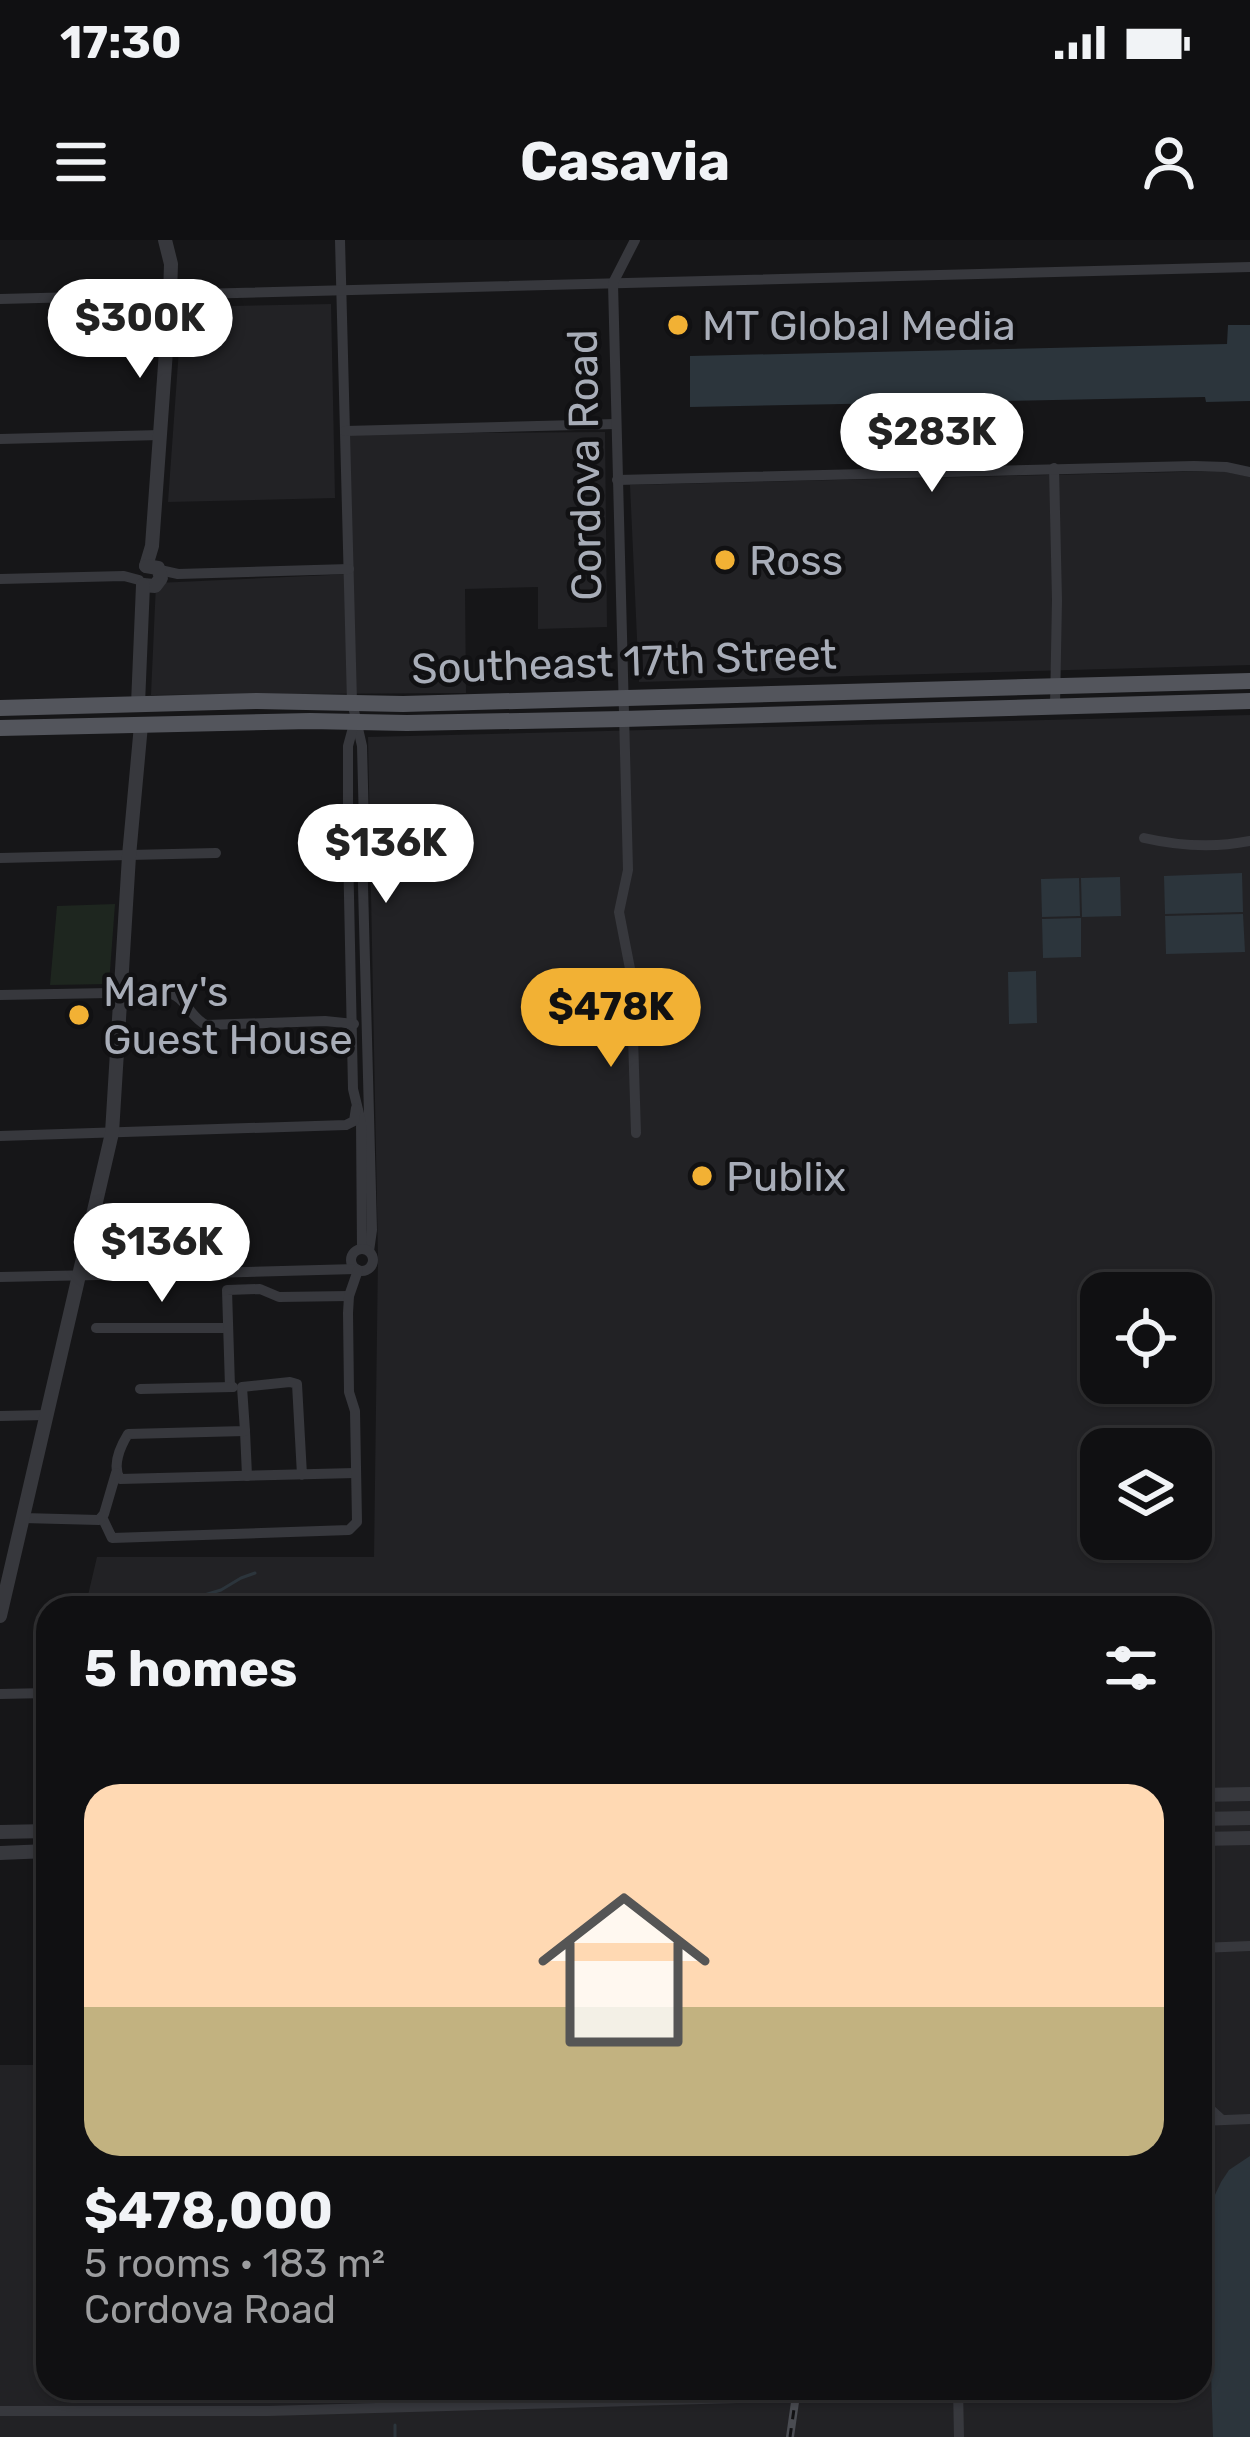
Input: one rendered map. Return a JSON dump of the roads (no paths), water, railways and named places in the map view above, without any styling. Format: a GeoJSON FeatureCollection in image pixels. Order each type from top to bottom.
{"type":"FeatureCollection","features":[{"type":"Feature","properties":{"kind":"main road","name":"Southeast 17th Street"},"geometry":{"type":"LineString","coordinates":[[0,728],[141,724],[404,704],[1250,681]]}},
{"type":"Feature","properties":{"kind":"main road"},"geometry":{"type":"LineString","coordinates":[[776,715],[808,692]]}},
{"type":"Feature","properties":{"kind":"main road"},"geometry":{"type":"LineString","coordinates":[[803,714],[811,701],[838,692]]}},
{"type":"Feature","properties":{"kind":"main road","name":"Southeast 17th Street"},"geometry":{"type":"LineString","coordinates":[[0,708],[172,704],[354,711],[407,723],[1250,701]]}},
{"type":"Feature","properties":{"kind":"main road"},"geometry":{"type":"LineString","coordinates":[[141,724],[172,704]]}},
{"type":"Feature","properties":{"kind":"street"},"geometry":{"type":"LineString","coordinates":[[143,704],[152,610],[147,575],[170,295],[171,264],[165,240]]}},
{"type":"Feature","properties":{"kind":"street"},"geometry":{"type":"LineString","coordinates":[[340,240],[354,711],[362,746],[357,958],[372,1230],[365,1250]]}},
{"type":"Feature","properties":{"kind":"street","name":"Cordova Road"},"geometry":{"type":"LineString","coordinates":[[632,979],[619,911],[628,870],[613,284],[635,240]]}},
{"type":"Feature","properties":{"kind":"street"},"geometry":{"type":"LineString","coordinates":[[0,299],[1250,267]]}},
{"type":"Feature","properties":{"kind":"street"},"geometry":{"type":"LineString","coordinates":[[345,430],[616,424]]}},
{"type":"Feature","properties":{"kind":"street"},"geometry":{"type":"LineString","coordinates":[[0,439],[161,435]]}},
{"type":"Feature","properties":{"kind":"street"},"geometry":{"type":"LineString","coordinates":[[617,480],[1054,468],[1226,467],[1250,472]]}},
{"type":"Feature","properties":{"kind":"street"},"geometry":{"type":"LineString","coordinates":[[1054,468],[1054,706]]}},
{"type":"Feature","properties":{"kind":"street"},"geometry":{"type":"LineString","coordinates":[[0,579],[349,569]]}},
{"type":"Feature","properties":{"kind":"street"},"geometry":{"type":"LineString","coordinates":[[0,1616],[7,1555],[23,1518],[112,1133],[141,724]]}},
{"type":"Feature","properties":{"kind":"street"},"geometry":{"type":"LineString","coordinates":[[1144,838],[1212,846],[1250,841]]}},
{"type":"Feature","properties":{"kind":"street"},"geometry":{"type":"LineString","coordinates":[[0,858],[216,853]]}},
{"type":"Feature","properties":{"kind":"street"},"geometry":{"type":"LineString","coordinates":[[632,979],[641,983],[644,992],[641,1001],[632,1005],[622,1001],[618,992],[622,982],[632,979]]}},
{"type":"Feature","properties":{"kind":"street"},"geometry":{"type":"LineString","coordinates":[[0,995],[176,994],[196,1020],[206,1025],[359,1025]]}},
{"type":"Feature","properties":{"kind":"street"},"geometry":{"type":"LineString","coordinates":[[632,1005],[637,1132]]}},
{"type":"Feature","properties":{"kind":"street"},"geometry":{"type":"LineString","coordinates":[[0,1277],[148,1274],[157,1267],[168,1274],[368,1270],[373,1257],[365,1250],[361,1122],[353,1089],[359,1025]]}},
{"type":"Feature","properties":{"kind":"street"},"geometry":{"type":"LineString","coordinates":[[0,1136],[346,1125],[355,1118],[357,1100]]}},
{"type":"Feature","properties":{"kind":"street"},"geometry":{"type":"LineString","coordinates":[[102,1517],[112,1538],[349,1530],[357,1522],[349,1296],[357,1270]]}},
{"type":"Feature","properties":{"kind":"street"},"geometry":{"type":"LineString","coordinates":[[247,1476],[226,1290],[260,1289],[279,1297],[349,1296]]}},
{"type":"Feature","properties":{"kind":"street"},"geometry":{"type":"LineString","coordinates":[[95,1328],[228,1328]]}},
{"type":"Feature","properties":{"kind":"street"},"geometry":{"type":"LineString","coordinates":[[140,1389],[297,1384],[302,1474]]}},
{"type":"Feature","properties":{"kind":"street"},"geometry":{"type":"LineString","coordinates":[[0,1416],[46,1415]]}},
{"type":"Feature","properties":{"kind":"street"},"geometry":{"type":"LineString","coordinates":[[23,1518],[99,1520],[128,1434],[245,1431]]}},
{"type":"Feature","properties":{"kind":"street"},"geometry":{"type":"LineString","coordinates":[[116,1472],[120,1479],[356,1473]]}},
{"type":"Feature","properties":{"kind":"street"},"geometry":{"type":"LineString","coordinates":[[0,1694],[36,1694]]}},
{"type":"Feature","properties":{"kind":"street"},"geometry":{"type":"LineString","coordinates":[[1212,1795],[1250,1794]]}},
{"type":"Feature","properties":{"kind":"street"},"geometry":{"type":"LineString","coordinates":[[1212,1818],[1250,1818]]}},
{"type":"Feature","properties":{"kind":"street"},"geometry":{"type":"LineString","coordinates":[[1223,1818],[1224,1838]]}},
{"type":"Feature","properties":{"kind":"street"},"geometry":{"type":"LineString","coordinates":[[0,1835],[36,1832]]}},
{"type":"Feature","properties":{"kind":"street"},"geometry":{"type":"LineString","coordinates":[[1212,1838],[1250,1838]]}},
{"type":"Feature","properties":{"kind":"street"},"geometry":{"type":"LineString","coordinates":[[0,1853],[36,1852]]}},
{"type":"Feature","properties":{"kind":"street"},"geometry":{"type":"LineString","coordinates":[[1212,1948],[1250,1946]]}},
{"type":"Feature","properties":{"kind":"street"},"geometry":{"type":"LineString","coordinates":[[1212,2111],[1222,2120]]}},
{"type":"Feature","properties":{"kind":"street"},"geometry":{"type":"LineString","coordinates":[[1212,2120],[1250,2119]]}},
{"type":"Feature","properties":{"kind":"street"},"geometry":{"type":"LineString","coordinates":[[0,2411],[268,2411],[629,2400]]}},
{"type":"Feature","properties":{"kind":"street"},"geometry":{"type":"LineString","coordinates":[[958,2400],[959,2437]]}},
{"type":"Feature","properties":{"kind":"waterway"},"geometry":{"type":"LineString","coordinates":[[201,1596],[255,1573]]}},
{"type":"Feature","properties":{"kind":"waterway"},"geometry":{"type":"LineString","coordinates":[[395,2425],[395,2437]]}},
{"type":"Feature","properties":{"kind":"railway"},"geometry":{"type":"LineString","coordinates":[[790,2437],[795,2400]]}},
{"type":"Feature","properties":{"kind":"place","name":"MT Global Media"},"geometry":{"type":"Point","coordinates":[678,325]}},
{"type":"Feature","properties":{"kind":"place","name":"Ross"},"geometry":{"type":"Point","coordinates":[725,560]}},
{"type":"Feature","properties":{"kind":"place","name":"Mary's Guest House"},"geometry":{"type":"Point","coordinates":[79,1015]}},
{"type":"Feature","properties":{"kind":"place","name":"Publix"},"geometry":{"type":"Point","coordinates":[702,1176]}}]}
